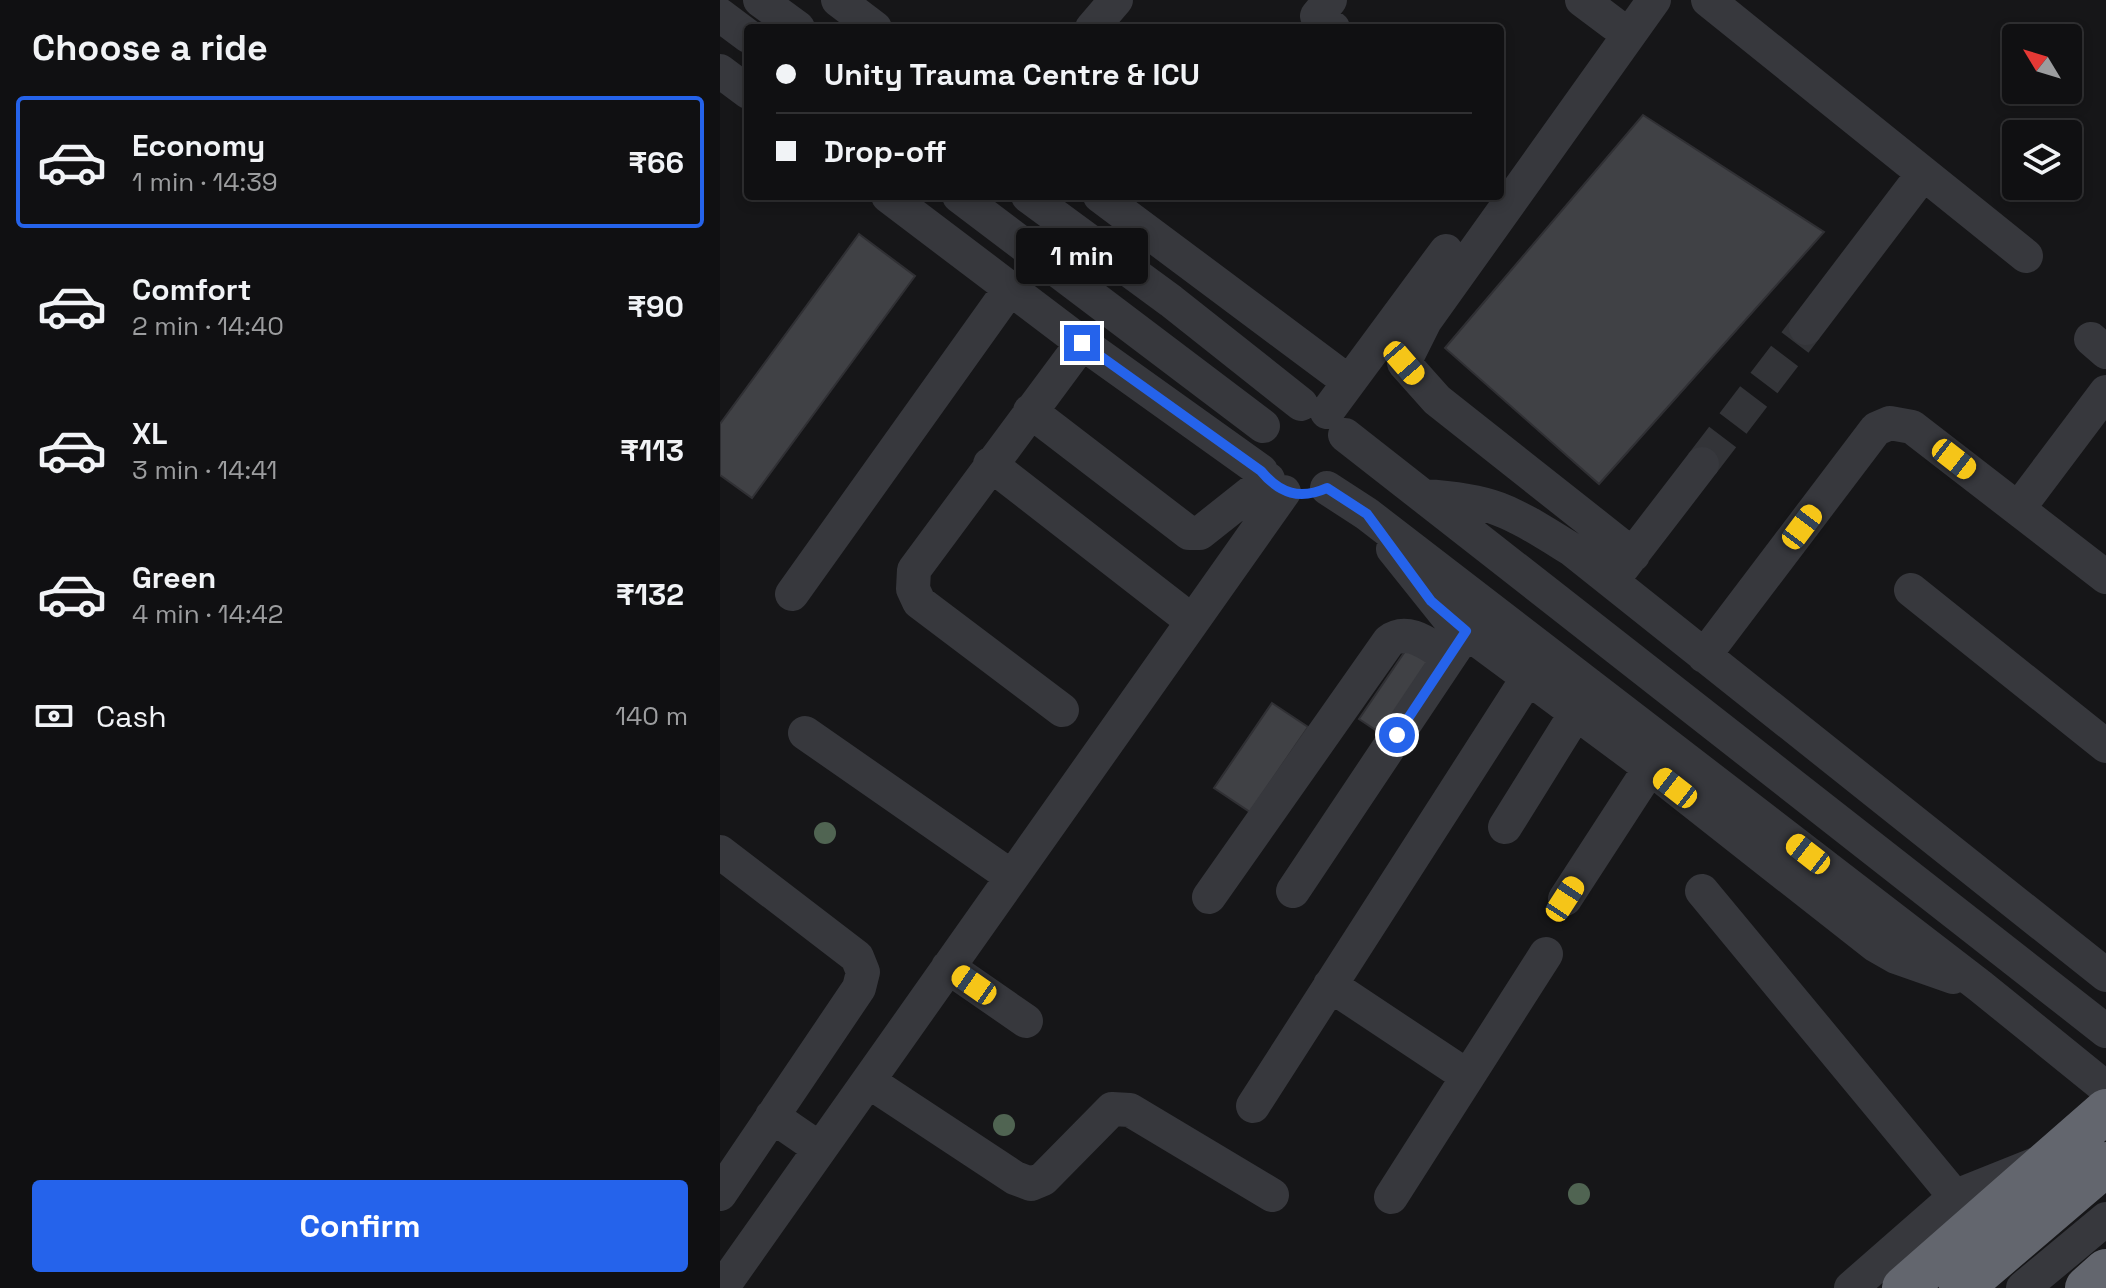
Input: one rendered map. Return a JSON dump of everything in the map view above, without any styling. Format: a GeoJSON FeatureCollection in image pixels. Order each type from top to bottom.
{"type":"FeatureCollection","features":[{"type":"Feature","properties":{"kind":"highway"},"geometry":{"type":"LineString","coordinates":[[1904,1288],[1966,1209],[2051,1158],[2106,1111]]}},
{"type":"Feature","properties":{"kind":"highway"},"geometry":{"type":"LineString","coordinates":[[1961,1288],[2106,1164]]}},
{"type":"Feature","properties":{"kind":"highway"},"geometry":{"type":"LineString","coordinates":[[2087,1288],[2106,1271]]}},
{"type":"Feature","properties":{"kind":"street"},"geometry":{"type":"LineString","coordinates":[[838,0],[870,24]]}},
{"type":"Feature","properties":{"kind":"street"},"geometry":{"type":"LineString","coordinates":[[1095,24],[1116,0]]}},
{"type":"Feature","properties":{"kind":"street"},"geometry":{"type":"LineString","coordinates":[[1328,24],[1317,16],[1330,0]]}},
{"type":"Feature","properties":{"kind":"street"},"geometry":{"type":"LineString","coordinates":[[1504,173],[1622,12],[1582,0]]}},
{"type":"Feature","properties":{"kind":"street"},"geometry":{"type":"LineString","coordinates":[[1633,555],[1437,400],[1404,363],[1425,321],[1654,0]]}},
{"type":"Feature","properties":{"kind":"street"},"geometry":{"type":"LineString","coordinates":[[1708,0],[2026,256]]}},
{"type":"Feature","properties":{"kind":"street"},"geometry":{"type":"LineString","coordinates":[[766,2],[793,24]]}},
{"type":"Feature","properties":{"kind":"street"},"geometry":{"type":"LineString","coordinates":[[720,15],[744,33]]}},
{"type":"Feature","properties":{"kind":"street"},"geometry":{"type":"LineString","coordinates":[[720,71],[744,89]]}},
{"type":"Feature","properties":{"kind":"street"},"geometry":{"type":"LineString","coordinates":[[1806,328],[1923,174]]}},
{"type":"Feature","properties":{"kind":"street"},"geometry":{"type":"LineString","coordinates":[[893,200],[1271,481],[1314,494],[1327,488],[1345,464],[1325,417]]}},
{"type":"Feature","properties":{"kind":"street"},"geometry":{"type":"LineString","coordinates":[[964,200],[1263,426]]}},
{"type":"Feature","properties":{"kind":"street"},"geometry":{"type":"LineString","coordinates":[[1033,200],[1325,417],[2106,1031]]}},
{"type":"Feature","properties":{"kind":"street"},"geometry":{"type":"LineString","coordinates":[[1105,200],[1349,382]]}},
{"type":"Feature","properties":{"kind":"street"},"geometry":{"type":"LineString","coordinates":[[1325,417],[1484,200]]}},
{"type":"Feature","properties":{"kind":"street"},"geometry":{"type":"LineString","coordinates":[[792,594],[1011,287]]}},
{"type":"Feature","properties":{"kind":"street"},"geometry":{"type":"LineString","coordinates":[[1062,710],[919,602],[913,589],[914,570],[1082,343]]}},
{"type":"Feature","properties":{"kind":"street"},"geometry":{"type":"LineString","coordinates":[[2018,509],[2106,392]]}},
{"type":"Feature","properties":{"kind":"street"},"geometry":{"type":"LineString","coordinates":[[722,1288],[1192,621],[1271,481],[1257,441],[1263,426],[1286,407],[1325,417]]}},
{"type":"Feature","properties":{"kind":"street"},"geometry":{"type":"LineString","coordinates":[[1030,411],[1189,533],[1200,533],[1271,481]]}},
{"type":"Feature","properties":{"kind":"street"},"geometry":{"type":"LineString","coordinates":[[1704,656],[1876,429],[1890,423],[1912,427],[2106,577]]}},
{"type":"Feature","properties":{"kind":"street"},"geometry":{"type":"LineString","coordinates":[[990,464],[1192,621]]}},
{"type":"Feature","properties":{"kind":"street"},"geometry":{"type":"LineString","coordinates":[[1612,582],[1702,464]]}},
{"type":"Feature","properties":{"kind":"street"},"geometry":{"type":"LineString","coordinates":[[1327,488],[1367,514],[1980,986],[2106,1088]]}},
{"type":"Feature","properties":{"kind":"street"},"geometry":{"type":"LineString","coordinates":[[1423,496],[1470,499],[1508,510],[1571,549],[2106,975]]}},
{"type":"Feature","properties":{"kind":"street"},"geometry":{"type":"LineString","coordinates":[[1367,514],[1431,601],[1458,644]]}},
{"type":"Feature","properties":{"kind":"street"},"geometry":{"type":"LineString","coordinates":[[1911,590],[2106,746]]}},
{"type":"Feature","properties":{"kind":"street"},"geometry":{"type":"LineString","coordinates":[[1209,897],[1389,641],[1398,634],[1409,634],[1458,644],[1529,676],[1875,945],[1896,957],[1980,986]]}},
{"type":"Feature","properties":{"kind":"street"},"geometry":{"type":"LineString","coordinates":[[1293,891],[1458,644]]}},
{"type":"Feature","properties":{"kind":"street"},"geometry":{"type":"LineString","coordinates":[[1253,1106],[1529,676]]}},
{"type":"Feature","properties":{"kind":"street"},"geometry":{"type":"LineString","coordinates":[[1505,827],[1576,713]]}},
{"type":"Feature","properties":{"kind":"street"},"geometry":{"type":"LineString","coordinates":[[805,733],[1012,877]]}},
{"type":"Feature","properties":{"kind":"street"},"geometry":{"type":"LineString","coordinates":[[1565,899],[1650,768]]}},
{"type":"Feature","properties":{"kind":"street"},"geometry":{"type":"LineString","coordinates":[[720,852],[857,957],[863,972],[859,988],[720,1194]]}},
{"type":"Feature","properties":{"kind":"street"},"geometry":{"type":"LineString","coordinates":[[1702,891],[1966,1209],[1851,1288]]}},
{"type":"Feature","properties":{"kind":"street"},"geometry":{"type":"LineString","coordinates":[[1391,1197],[1546,954]]}},
{"type":"Feature","properties":{"kind":"street"},"geometry":{"type":"LineString","coordinates":[[948,967],[1026,1021]]}},
{"type":"Feature","properties":{"kind":"street"},"geometry":{"type":"LineString","coordinates":[[1330,985],[1467,1076]]}},
{"type":"Feature","properties":{"kind":"street"},"geometry":{"type":"LineString","coordinates":[[868,1081],[1015,1178],[1031,1184],[1043,1179],[1112,1109],[1130,1110],[1272,1195]]}},
{"type":"Feature","properties":{"kind":"street"},"geometry":{"type":"LineString","coordinates":[[772,1116],[820,1149]]}},
{"type":"Feature","properties":{"kind":"street"},"geometry":{"type":"LineString","coordinates":[[2023,1288],[2106,1219]]}},
{"type":"Feature","properties":{"kind":"street"},"geometry":{"type":"LineString","coordinates":[[2061,1288],[2106,1250]]}},
{"type":"Feature","properties":{"kind":"building"},"geometry":{"type":"Polygon","coordinates":[[[1643,115],[1824,232],[1599,484],[1445,348],[1643,115]]]}},
{"type":"Feature","properties":{"kind":"building"},"geometry":{"type":"Polygon","coordinates":[[[859,234],[915,276],[752,498],[720,475],[720,424],[859,234]]]}},
{"type":"Feature","properties":{"kind":"building"},"geometry":{"type":"Polygon","coordinates":[[[1410,644],[1436,661],[1386,737],[1359,719],[1410,644]]]}},
{"type":"Feature","properties":{"kind":"building"},"geometry":{"type":"Polygon","coordinates":[[[1272,703],[1308,727],[1250,812],[1214,788],[1272,703]]]}},
{"type":"Feature","properties":{"kind":"tunnel"},"geometry":{"type":"LineString","coordinates":[[1702,464],[1806,328]]}},
{"type":"Feature","properties":{"kind":"route"},"geometry":{"type":"LineString","coordinates":[[1082,343],[1261,471],[1284,492],[1314,494],[1327,488],[1367,514],[1431,601],[1466,631],[1397,735]]}}]}
